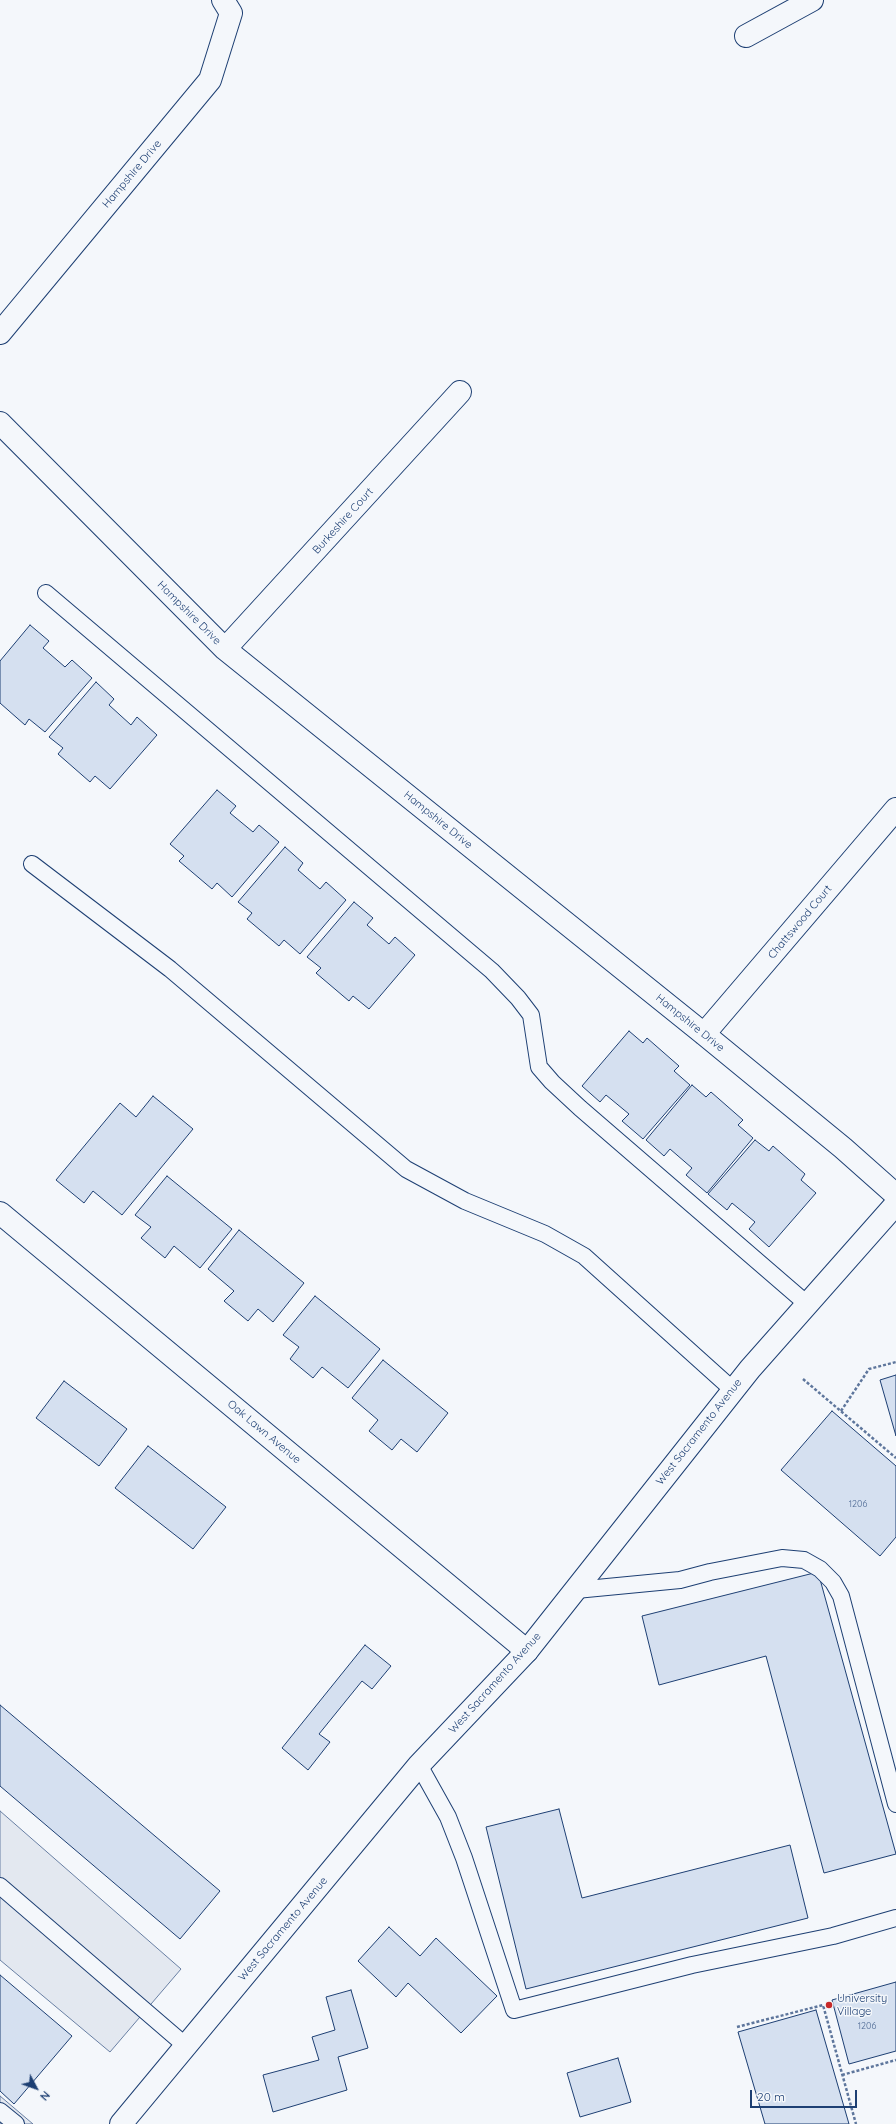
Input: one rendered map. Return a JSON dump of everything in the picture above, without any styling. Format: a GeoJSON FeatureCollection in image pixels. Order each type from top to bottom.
{"type":"FeatureCollection","features":[{"type":"Feature","properties":{"kind":"street","name":"Hampshire Drive"},"geometry":{"type":"LineString","coordinates":[[0,333],[210,80],[231,13],[223,0]]}},
{"type":"Feature","properties":{"kind":"street"},"geometry":{"type":"LineString","coordinates":[[746,36],[812,0]]}},
{"type":"Feature","properties":{"kind":"street","name":"Burkeshire Court"},"geometry":{"type":"LineString","coordinates":[[225,649],[460,392]]}},
{"type":"Feature","properties":{"kind":"street","name":"Hampshire Drive"},"geometry":{"type":"LineString","coordinates":[[0,423],[225,649],[704,1034],[843,1148],[896,1195]]}},
{"type":"Feature","properties":{"kind":"street","name":"Chattswood Court"},"geometry":{"type":"LineString","coordinates":[[704,1034],[896,809]]}},
{"type":"Feature","properties":{"kind":"street","name":"Oak Lawn Avenue"},"geometry":{"type":"LineString","coordinates":[[0,1213],[526,1651]]}},
{"type":"Feature","properties":{"kind":"street","name":"West Sacramento Avenue"},"geometry":{"type":"LineString","coordinates":[[121,2124],[419,1765],[526,1651],[576,1590],[733,1390],[807,1304],[893,1214]]}},
{"type":"Feature","properties":{"kind":"lane"},"geometry":{"type":"LineString","coordinates":[[46,593],[492,971],[518,998],[531,1015],[539,1068],[552,1082],[580,1108],[807,1304]]}},
{"type":"Feature","properties":{"kind":"lane"},"geometry":{"type":"LineString","coordinates":[[32,864],[170,969],[406,1170],[465,1201],[545,1234],[584,1256],[733,1390]]}},
{"type":"Feature","properties":{"kind":"lane"},"geometry":{"type":"LineString","coordinates":[[576,1590],[680,1580],[710,1572],[782,1558],[804,1560],[820,1569],[833,1582],[841,1596],[896,1804]]}},
{"type":"Feature","properties":{"kind":"lane"},"geometry":{"type":"LineString","coordinates":[[419,1765],[451,1824],[514,2010],[692,1966],[833,1936],[896,1918]]}},
{"type":"Feature","properties":{"kind":"lane"},"geometry":{"type":"LineString","coordinates":[[0,1886],[186,2046]]}},
{"type":"Feature","properties":{"kind":"lane"},"geometry":{"type":"LineString","coordinates":[[0,2111],[16,2124]]}},
{"type":"Feature","properties":{"kind":"path"},"geometry":{"type":"LineString","coordinates":[[841,1411],[869,1369],[896,1362]]}},
{"type":"Feature","properties":{"kind":"path"},"geometry":{"type":"LineString","coordinates":[[803,1379],[896,1458]]}},
{"type":"Feature","properties":{"kind":"path"},"geometry":{"type":"LineString","coordinates":[[737,2027],[823,2005],[856,2124]]}},
{"type":"Feature","properties":{"kind":"path"},"geometry":{"type":"LineString","coordinates":[[842,2074],[896,2060]]}},
{"type":"Feature","properties":{"kind":"shaded area"},"geometry":{"type":"Polygon","coordinates":[[[0,1811],[181,1969],[110,2052],[0,1960],[0,1811]]]}},
{"type":"Feature","properties":{"kind":"shaded area"},"geometry":{"type":"Polygon","coordinates":[[[0,2096],[33,2124],[0,2124],[0,2096]]]}},
{"type":"Feature","properties":{"kind":"building"},"geometry":{"type":"Polygon","coordinates":[[[30,625],[49,641],[43,648],[65,667],[72,660],[92,678],[45,732],[29,719],[25,725],[0,703],[0,661],[30,625]]]}},
{"type":"Feature","properties":{"kind":"building"},"geometry":{"type":"Polygon","coordinates":[[[96,682],[114,699],[109,705],[131,725],[137,717],[157,735],[110,789],[95,776],[90,782],[58,754],[63,748],[49,737],[96,682]]]}},
{"type":"Feature","properties":{"kind":"building"},"geometry":{"type":"Polygon","coordinates":[[[217,790],[236,806],[230,813],[253,832],[259,825],[279,842],[232,897],[217,883],[212,889],[179,861],[184,856],[170,844],[217,790]]]}},
{"type":"Feature","properties":{"kind":"building"},"geometry":{"type":"Polygon","coordinates":[[[285,847],[303,863],[298,870],[320,889],[326,882],[346,900],[300,954],[284,940],[279,946],[247,919],[252,913],[238,902],[285,847]]]}},
{"type":"Feature","properties":{"kind":"building"},"geometry":{"type":"Polygon","coordinates":[[[354,902],[373,918],[367,925],[389,944],[395,937],[415,955],[369,1009],[353,996],[349,1001],[316,973],[321,968],[307,957],[354,902]]]}},
{"type":"Feature","properties":{"kind":"building"},"geometry":{"type":"Polygon","coordinates":[[[629,1031],[643,1043],[647,1038],[679,1066],[674,1071],[690,1085],[643,1139],[622,1121],[629,1114],[606,1095],[600,1102],[582,1086],[629,1031]]]}},
{"type":"Feature","properties":{"kind":"building"},"geometry":{"type":"Polygon","coordinates":[[[692,1085],[706,1097],[711,1092],[743,1120],[738,1125],[753,1138],[707,1193],[686,1175],[692,1168],[670,1149],[664,1156],[646,1140],[692,1085]]]}},
{"type":"Feature","properties":{"kind":"building"},"geometry":{"type":"Polygon","coordinates":[[[153,1096],[193,1129],[122,1215],[93,1191],[84,1203],[56,1180],[120,1103],[136,1117],[153,1096]]]}},
{"type":"Feature","properties":{"kind":"building"},"geometry":{"type":"Polygon","coordinates":[[[755,1140],[769,1151],[773,1146],[805,1174],[801,1180],[816,1193],[769,1247],[749,1229],[755,1222],[732,1203],[727,1210],[708,1194],[755,1140]]]}},
{"type":"Feature","properties":{"kind":"building"},"geometry":{"type":"Polygon","coordinates":[[[167,1176],[232,1229],[200,1268],[174,1246],[165,1258],[141,1238],[151,1227],[135,1215],[167,1176]]]}},
{"type":"Feature","properties":{"kind":"building"},"geometry":{"type":"Polygon","coordinates":[[[239,1230],[304,1283],[273,1322],[258,1309],[248,1321],[224,1301],[234,1291],[208,1269],[239,1230]]]}},
{"type":"Feature","properties":{"kind":"building"},"geometry":{"type":"Polygon","coordinates":[[[315,1296],[380,1349],[348,1388],[322,1367],[313,1378],[290,1359],[299,1347],[283,1335],[315,1296]]]}},
{"type":"Feature","properties":{"kind":"building"},"geometry":{"type":"Polygon","coordinates":[[[383,1360],[448,1413],[417,1452],[401,1439],[392,1450],[369,1431],[378,1420],[352,1398],[383,1360]]]}},
{"type":"Feature","properties":{"kind":"building"},"geometry":{"type":"Polygon","coordinates":[[[896,1375],[896,1436],[880,1380],[896,1375]]]}},
{"type":"Feature","properties":{"kind":"building"},"geometry":{"type":"Polygon","coordinates":[[[64,1381],[127,1429],[99,1466],[36,1418],[64,1381]]]}},
{"type":"Feature","properties":{"kind":"building"},"geometry":{"type":"Polygon","coordinates":[[[832,1411],[896,1466],[896,1537],[880,1556],[781,1470],[832,1411]]]}},
{"type":"Feature","properties":{"kind":"building"},"geometry":{"type":"Polygon","coordinates":[[[148,1446],[226,1507],[193,1549],[115,1488],[148,1446]]]}},
{"type":"Feature","properties":{"kind":"building"},"geometry":{"type":"Polygon","coordinates":[[[818,1572],[896,1854],[824,1873],[766,1656],[659,1685],[642,1616],[818,1572]]]}},
{"type":"Feature","properties":{"kind":"building"},"geometry":{"type":"Polygon","coordinates":[[[365,1645],[391,1666],[372,1689],[362,1681],[319,1734],[330,1742],[308,1770],[282,1748],[365,1645]]]}},
{"type":"Feature","properties":{"kind":"building"},"geometry":{"type":"Polygon","coordinates":[[[0,1705],[220,1891],[180,1939],[0,1786],[0,1705]]]}},
{"type":"Feature","properties":{"kind":"building"},"geometry":{"type":"Polygon","coordinates":[[[559,1809],[582,1898],[790,1845],[808,1918],[526,1989],[486,1827],[559,1809]]]}},
{"type":"Feature","properties":{"kind":"building"},"geometry":{"type":"Polygon","coordinates":[[[389,1927],[420,1956],[436,1938],[497,1996],[461,2033],[408,1983],[396,1997],[358,1961],[389,1927]]]}},
{"type":"Feature","properties":{"kind":"building"},"geometry":{"type":"Polygon","coordinates":[[[0,1975],[72,2036],[14,2104],[0,2091],[0,1975]]]}},
{"type":"Feature","properties":{"kind":"building"},"geometry":{"type":"Polygon","coordinates":[[[896,1982],[896,2051],[849,2064],[832,2000],[896,1982]]]}},
{"type":"Feature","properties":{"kind":"building"},"geometry":{"type":"Polygon","coordinates":[[[351,1990],[368,2048],[338,2057],[347,2090],[273,2112],[263,2075],[319,2060],[312,2037],[335,2030],[326,1997],[351,1990]]]}},
{"type":"Feature","properties":{"kind":"building"},"geometry":{"type":"Polygon","coordinates":[[[816,2010],[849,2124],[765,2124],[738,2032],[816,2010]]]}},
{"type":"Feature","properties":{"kind":"building"},"geometry":{"type":"Polygon","coordinates":[[[618,2058],[631,2102],[580,2117],[567,2073],[618,2058]]]}},
{"type":"Feature","properties":{"kind":"place","name":"University Village"},"geometry":{"type":"Point","coordinates":[829,2005]}}]}
